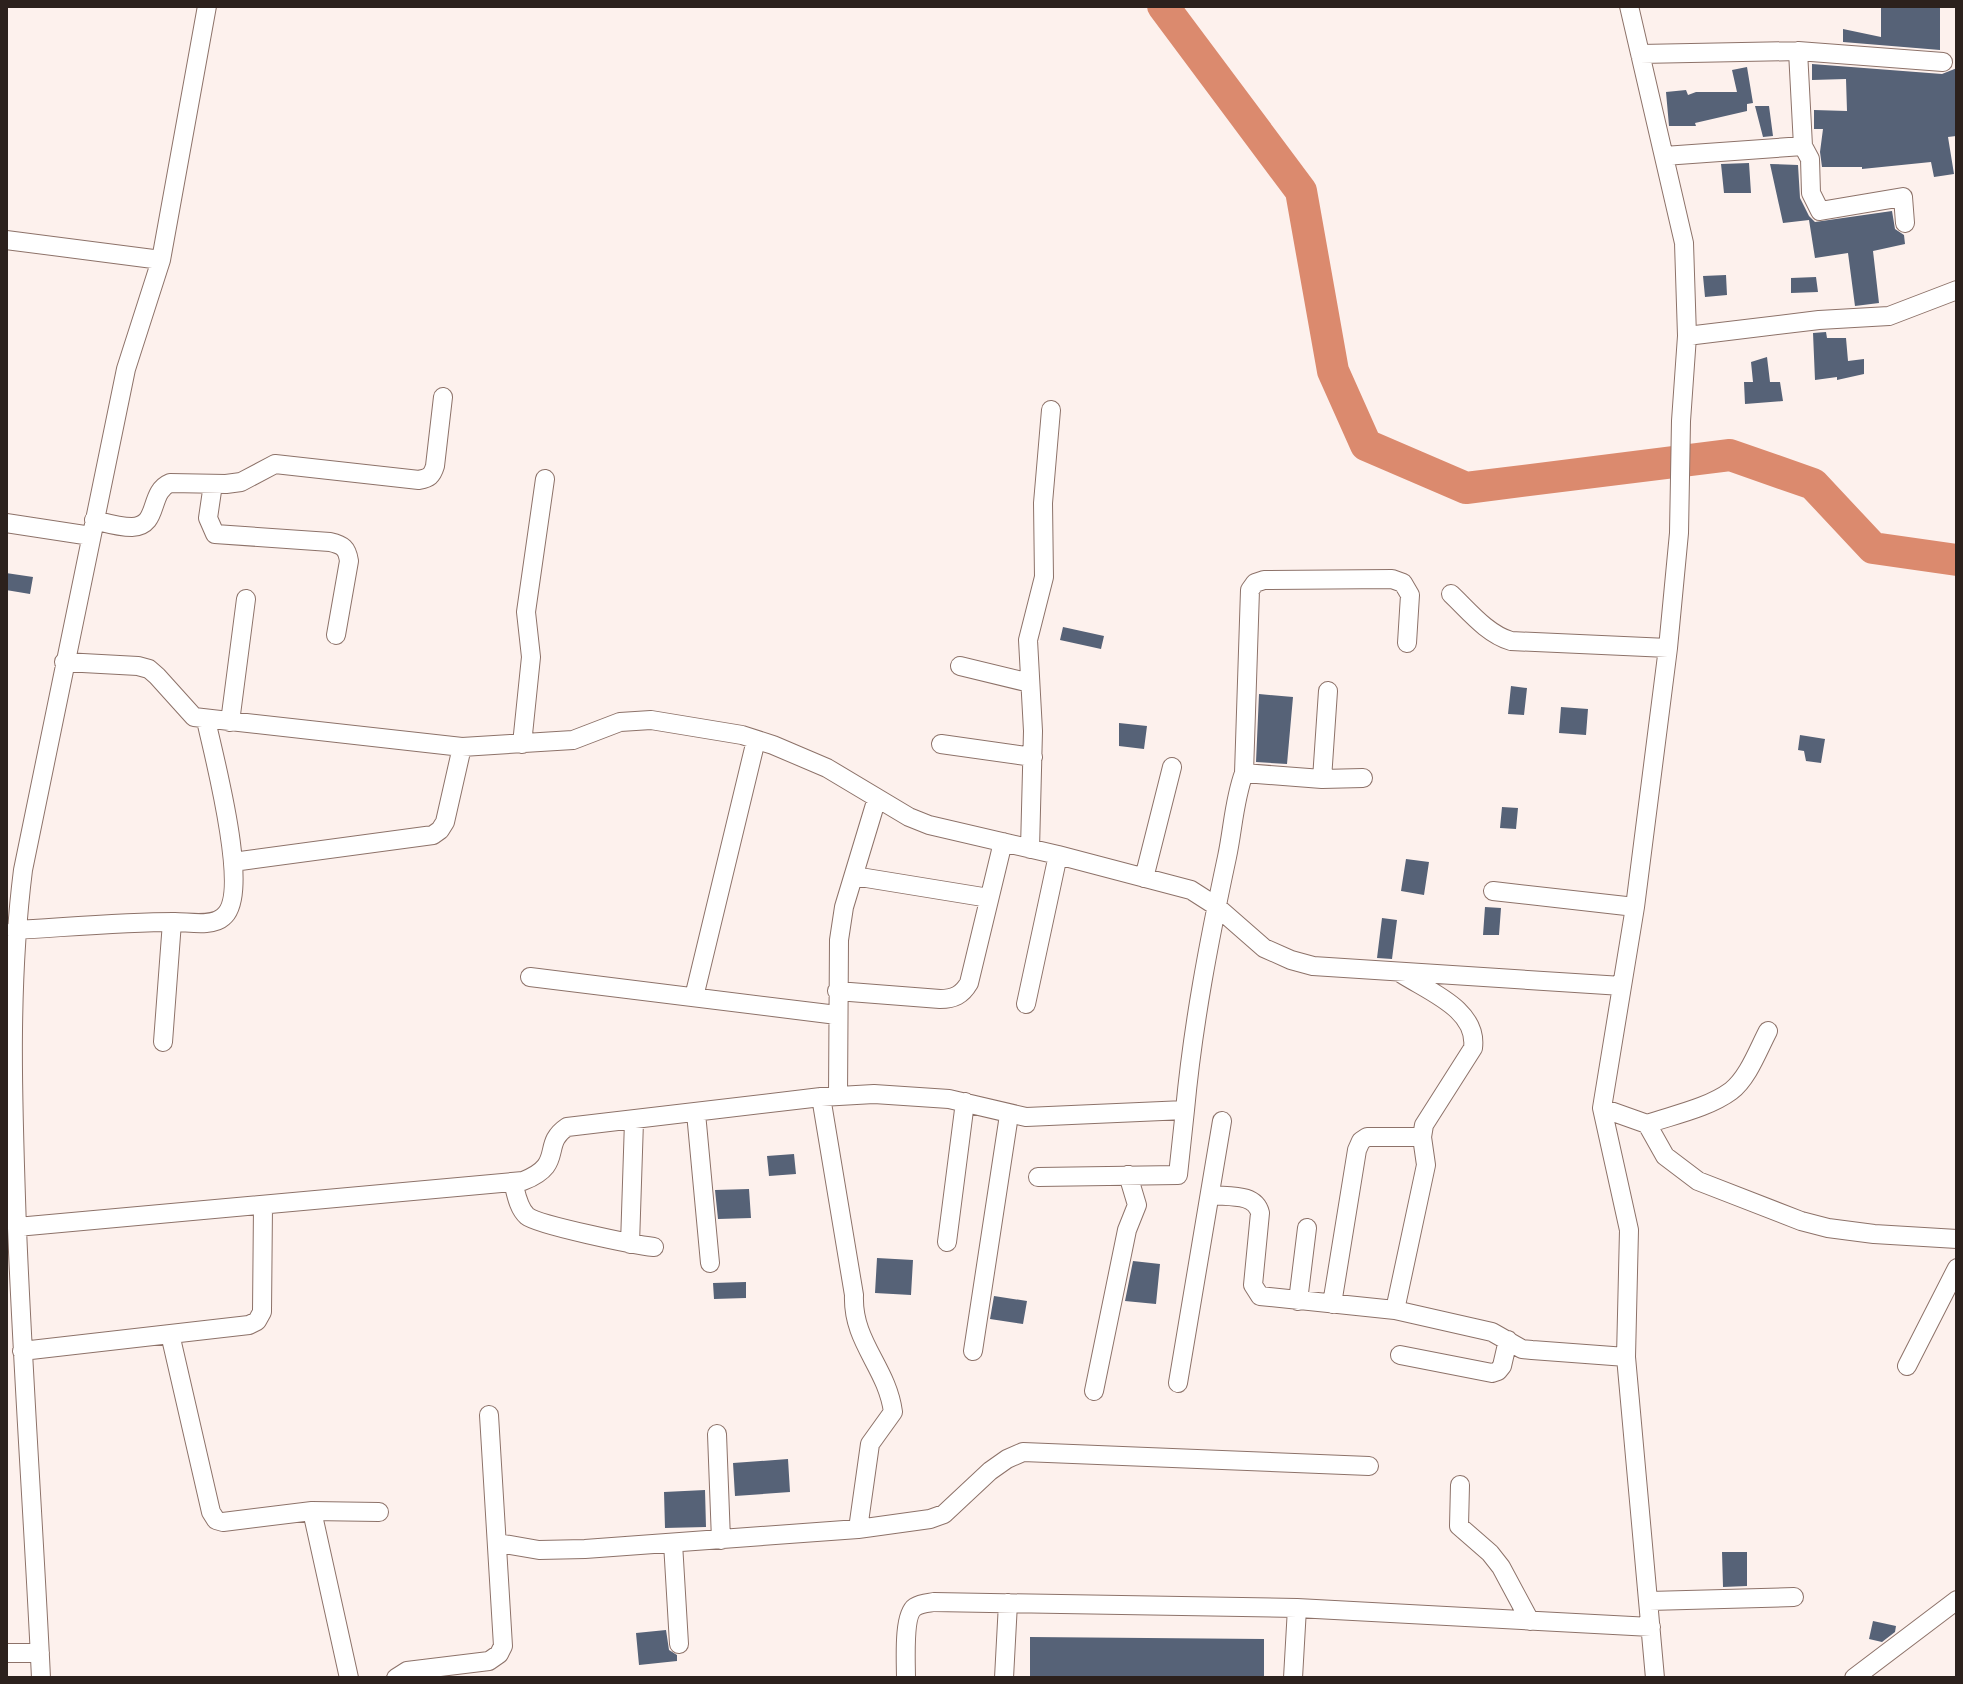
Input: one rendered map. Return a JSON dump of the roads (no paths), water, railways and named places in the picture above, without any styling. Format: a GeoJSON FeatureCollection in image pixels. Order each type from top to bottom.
{"type":"FeatureCollection","features":[{"type":"Feature","properties":{"kind":"street"},"geometry":{"type":"LineString","coordinates":[[41,1678],[22,1351],[13,1326],[17,1227],[9,975],[23,870],[64,662],[126,369],[161,260],[207,6]]}},
{"type":"Feature","properties":{"kind":"street"},"geometry":{"type":"LineString","coordinates":[[1629,6],[1684,243],[1687,336],[1681,421],[1679,533],[1668,648],[1635,907],[1602,1108],[1629,1230],[1626,1357],[1655,1678]]}},
{"type":"Feature","properties":{"kind":"street"},"geometry":{"type":"LineString","coordinates":[[1640,54],[1798,51],[1943,62]]}},
{"type":"Feature","properties":{"kind":"street"},"geometry":{"type":"LineString","coordinates":[[1798,51],[1803,146],[1810,159],[1811,193],[1820,211],[1903,197],[1905,223]]}},
{"type":"Feature","properties":{"kind":"street"},"geometry":{"type":"LineString","coordinates":[[1664,156],[1803,146]]}},
{"type":"Feature","properties":{"kind":"street"},"geometry":{"type":"LineString","coordinates":[[6,240],[161,260]]}},
{"type":"Feature","properties":{"kind":"street"},"geometry":{"type":"LineString","coordinates":[[1687,336],[1819,320],[1889,316],[1957,290]]}},
{"type":"Feature","properties":{"kind":"street"},"geometry":{"type":"LineString","coordinates":[[6,523],[92,528],[140,526],[147,522],[159,490],[164,485],[241,482],[275,464],[419,480],[427,478],[433,474],[435,466],[443,397]]}},
{"type":"Feature","properties":{"kind":"street"},"geometry":{"type":"LineString","coordinates":[[1030,849],[1033,757],[1028,640],[1044,577],[1043,503],[1051,410]]}},
{"type":"Feature","properties":{"kind":"street"},"geometry":{"type":"LineString","coordinates":[[522,744],[531,657],[526,612],[545,479]]}},
{"type":"Feature","properties":{"kind":"street"},"geometry":{"type":"LineString","coordinates":[[213,484],[208,518],[215,534],[330,542],[342,545],[348,552],[336,635]]}},
{"type":"Feature","properties":{"kind":"street"},"geometry":{"type":"LineString","coordinates":[[1178,1175],[1191,1045],[1238,790],[1244,773],[1248,599],[1255,583],[1264,580],[1392,579],[1403,583],[1410,595],[1407,643]]}},
{"type":"Feature","properties":{"kind":"street"},"geometry":{"type":"LineString","coordinates":[[1451,594],[1490,631],[1499,638],[1511,641],[1668,648]]}},
{"type":"Feature","properties":{"kind":"street"},"geometry":{"type":"LineString","coordinates":[[230,722],[246,599]]}},
{"type":"Feature","properties":{"kind":"street"},"geometry":{"type":"LineString","coordinates":[[64,662],[149,669],[185,710],[194,717],[206,720],[462,747],[573,740],[634,719],[707,728],[756,740],[827,768],[909,817],[929,825],[1191,890],[1216,906],[1264,948],[1291,960],[1313,966],[1400,973],[1622,986]]}},
{"type":"Feature","properties":{"kind":"street"},"geometry":{"type":"LineString","coordinates":[[960,666],[1030,683]]}},
{"type":"Feature","properties":{"kind":"street"},"geometry":{"type":"LineString","coordinates":[[1322,779],[1328,691]]}},
{"type":"Feature","properties":{"kind":"street"},"geometry":{"type":"LineString","coordinates":[[15,930],[213,922],[223,918],[231,908],[232,843],[206,720]]}},
{"type":"Feature","properties":{"kind":"street"},"geometry":{"type":"LineString","coordinates":[[694,997],[756,740]]}},
{"type":"Feature","properties":{"kind":"street"},"geometry":{"type":"LineString","coordinates":[[941,744],[1033,757]]}},
{"type":"Feature","properties":{"kind":"street"},"geometry":{"type":"LineString","coordinates":[[233,862],[433,835],[445,822],[462,747]]}},
{"type":"Feature","properties":{"kind":"street"},"geometry":{"type":"LineString","coordinates":[[1144,878],[1172,767]]}},
{"type":"Feature","properties":{"kind":"street"},"geometry":{"type":"LineString","coordinates":[[1244,773],[1322,779],[1363,778]]}},
{"type":"Feature","properties":{"kind":"street"},"geometry":{"type":"LineString","coordinates":[[858,1529],[870,1444],[893,1412],[890,1391],[853,1316],[854,1295],[830,1096],[839,940],[877,798]]}},
{"type":"Feature","properties":{"kind":"street"},"geometry":{"type":"LineString","coordinates":[[837,991],[940,999],[963,994],[969,983],[1003,842]]}},
{"type":"Feature","properties":{"kind":"street"},"geometry":{"type":"LineString","coordinates":[[1026,1004],[1058,855]]}},
{"type":"Feature","properties":{"kind":"street"},"geometry":{"type":"LineString","coordinates":[[854,876],[989,898]]}},
{"type":"Feature","properties":{"kind":"street"},"geometry":{"type":"LineString","coordinates":[[1493,891],[1635,907]]}},
{"type":"Feature","properties":{"kind":"street"},"geometry":{"type":"LineString","coordinates":[[163,1042],[172,922]]}},
{"type":"Feature","properties":{"kind":"street"},"geometry":{"type":"LineString","coordinates":[[1395,1310],[1426,1165],[1422,1137],[1424,1125],[1473,1048],[1474,1038],[1470,1024],[1461,1012],[1400,973]]}},
{"type":"Feature","properties":{"kind":"street"},"geometry":{"type":"LineString","coordinates":[[530,977],[837,1015]]}},
{"type":"Feature","properties":{"kind":"street"},"geometry":{"type":"LineString","coordinates":[[1602,1108],[1647,1124],[1716,1099],[1732,1090],[1743,1077],[1768,1031]]}},
{"type":"Feature","properties":{"kind":"street"},"geometry":{"type":"LineString","coordinates":[[17,1227],[513,1182],[540,1175],[548,1166],[554,1141],[567,1127],[830,1096],[874,1094],[965,1102],[1009,1115],[1041,1117],[1185,1110]]}},
{"type":"Feature","properties":{"kind":"street"},"geometry":{"type":"LineString","coordinates":[[947,1242],[965,1102]]}},
{"type":"Feature","properties":{"kind":"street"},"geometry":{"type":"LineString","coordinates":[[696,1113],[710,1263]]}},
{"type":"Feature","properties":{"kind":"street"},"geometry":{"type":"LineString","coordinates":[[973,1351],[1009,1115]]}},
{"type":"Feature","properties":{"kind":"street"},"geometry":{"type":"LineString","coordinates":[[630,1244],[634,1121]]}},
{"type":"Feature","properties":{"kind":"street"},"geometry":{"type":"LineString","coordinates":[[1178,1383],[1222,1121]]}},
{"type":"Feature","properties":{"kind":"street"},"geometry":{"type":"LineString","coordinates":[[1647,1124],[1665,1156],[1698,1181],[1801,1221],[1858,1232],[1957,1239]]}},
{"type":"Feature","properties":{"kind":"street"},"geometry":{"type":"LineString","coordinates":[[1332,1304],[1361,1141],[1367,1137],[1422,1137]]}},
{"type":"Feature","properties":{"kind":"street"},"geometry":{"type":"LineString","coordinates":[[1094,1391],[1127,1230],[1137,1205],[1128,1175]]}},
{"type":"Feature","properties":{"kind":"street"},"geometry":{"type":"LineString","coordinates":[[1038,1177],[1178,1175],[1252,1199],[1258,1204],[1260,1213],[1253,1285],[1260,1296],[1395,1310],[1492,1332],[1522,1349],[1626,1357]]}},
{"type":"Feature","properties":{"kind":"street"},"geometry":{"type":"LineString","coordinates":[[513,1182],[522,1210],[537,1222],[654,1247]]}},
{"type":"Feature","properties":{"kind":"street"},"geometry":{"type":"LineString","coordinates":[[22,1351],[249,1325],[257,1321],[262,1312],[263,1206]]}},
{"type":"Feature","properties":{"kind":"street"},"geometry":{"type":"LineString","coordinates":[[1298,1301],[1307,1228]]}},
{"type":"Feature","properties":{"kind":"street"},"geometry":{"type":"LineString","coordinates":[[1907,1366],[1957,1268]]}},
{"type":"Feature","properties":{"kind":"street"},"geometry":{"type":"LineString","coordinates":[[170,1334],[211,1512],[216,1520],[223,1522],[312,1511],[379,1512]]}},
{"type":"Feature","properties":{"kind":"street"},"geometry":{"type":"LineString","coordinates":[[1400,1355],[1492,1373],[1502,1366],[1508,1340]]}},
{"type":"Feature","properties":{"kind":"street"},"geometry":{"type":"LineString","coordinates":[[396,1678],[407,1671],[489,1661],[499,1654],[504,1636],[489,1415]]}},
{"type":"Feature","properties":{"kind":"street"},"geometry":{"type":"LineString","coordinates":[[717,1434],[721,1540]]}},
{"type":"Feature","properties":{"kind":"street"},"geometry":{"type":"LineString","coordinates":[[498,1543],[539,1550],[858,1529],[944,1514],[990,1471],[1023,1452],[1369,1466]]}},
{"type":"Feature","properties":{"kind":"street"},"geometry":{"type":"LineString","coordinates":[[1460,1485],[1459,1526],[1501,1567],[1530,1621]]}},
{"type":"Feature","properties":{"kind":"street"},"geometry":{"type":"LineString","coordinates":[[312,1511],[349,1678]]}},
{"type":"Feature","properties":{"kind":"street"},"geometry":{"type":"LineString","coordinates":[[673,1543],[679,1644]]}},
{"type":"Feature","properties":{"kind":"street"},"geometry":{"type":"LineString","coordinates":[[1649,1601],[1794,1597]]}},
{"type":"Feature","properties":{"kind":"street"},"geometry":{"type":"LineString","coordinates":[[1854,1678],[1957,1600]]}},
{"type":"Feature","properties":{"kind":"street"},"geometry":{"type":"LineString","coordinates":[[906,1678],[907,1622],[911,1609],[919,1604],[934,1602],[1297,1608],[1651,1627]]}},
{"type":"Feature","properties":{"kind":"street"},"geometry":{"type":"LineString","coordinates":[[1004,1678],[1008,1603]]}},
{"type":"Feature","properties":{"kind":"street"},"geometry":{"type":"LineString","coordinates":[[1293,1678],[1297,1608]]}},
{"type":"Feature","properties":{"kind":"street"},"geometry":{"type":"LineString","coordinates":[[6,1653],[40,1653]]}},
{"type":"Feature","properties":{"kind":"waterway"},"geometry":{"type":"LineString","coordinates":[[1163,6],[1301,191],[1333,371],[1366,445],[1466,488],[1730,455],[1813,484],[1873,548],[1957,560]]}}]}
